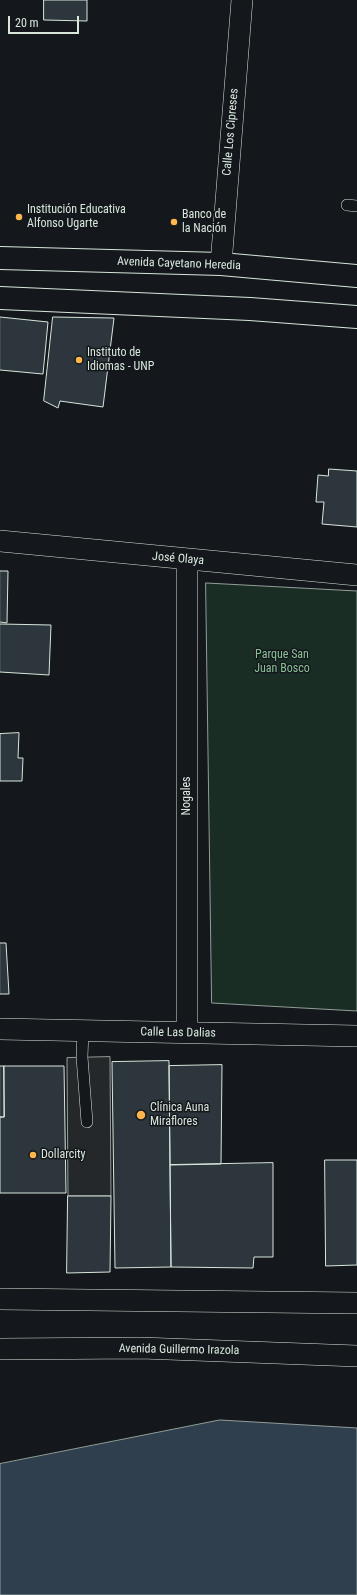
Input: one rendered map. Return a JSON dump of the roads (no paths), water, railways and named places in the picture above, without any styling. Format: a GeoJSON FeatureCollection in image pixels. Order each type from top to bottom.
{"type":"FeatureCollection","features":[{"type":"Feature","properties":{"kind":"main road","name":"Avenida Cayetano Heredia"},"geometry":{"type":"LineString","coordinates":[[0,258],[221,264],[357,276]]}},
{"type":"Feature","properties":{"kind":"main road"},"geometry":{"type":"LineString","coordinates":[[0,298],[250,309],[357,317]]}},
{"type":"Feature","properties":{"kind":"street","name":"Calle Los Cipreses"},"geometry":{"type":"LineString","coordinates":[[221,264],[242,0]]}},
{"type":"Feature","properties":{"kind":"street","name":"José Olaya"},"geometry":{"type":"LineString","coordinates":[[0,541],[357,575]]}},
{"type":"Feature","properties":{"kind":"street","name":"Nogales"},"geometry":{"type":"LineString","coordinates":[[187,560],[187,1033]]}},
{"type":"Feature","properties":{"kind":"street","name":"Calle Las Dalias"},"geometry":{"type":"LineString","coordinates":[[0,1030],[357,1036]]}},
{"type":"Feature","properties":{"kind":"street"},"geometry":{"type":"LineString","coordinates":[[0,1299],[357,1303]]}},
{"type":"Feature","properties":{"kind":"street","name":"Avenida Guillermo Irazola"},"geometry":{"type":"LineString","coordinates":[[0,1349],[141,1348],[357,1356]]}},
{"type":"Feature","properties":{"kind":"lane"},"geometry":{"type":"LineString","coordinates":[[83,1031],[82,1057],[87,1122]]}},
{"type":"Feature","properties":{"kind":"water"},"geometry":{"type":"Polygon","coordinates":[[[220,1420],[357,1428],[357,1595],[0,1595],[0,1464],[220,1420]]]}},
{"type":"Feature","properties":{"kind":"place","name":"Institución Educativa Alfonso Ugarte"},"geometry":{"type":"Point","coordinates":[19,217]}},
{"type":"Feature","properties":{"kind":"place","name":"Banco de la Nación"},"geometry":{"type":"Point","coordinates":[174,222]}},
{"type":"Feature","properties":{"kind":"place","name":"Instituto de Idiomas - UNP"},"geometry":{"type":"Point","coordinates":[79,360]}},
{"type":"Feature","properties":{"kind":"place","name":"Clínica Auna Miraflores"},"geometry":{"type":"Point","coordinates":[141,1115]}},
{"type":"Feature","properties":{"kind":"place","name":"Dollarcity"},"geometry":{"type":"Point","coordinates":[33,1155]}},
{"type":"Feature","properties":{"kind":"park label","name":"Parque San Juan Bosco"},"geometry":{"type":"Point","coordinates":[282,662]}}]}
